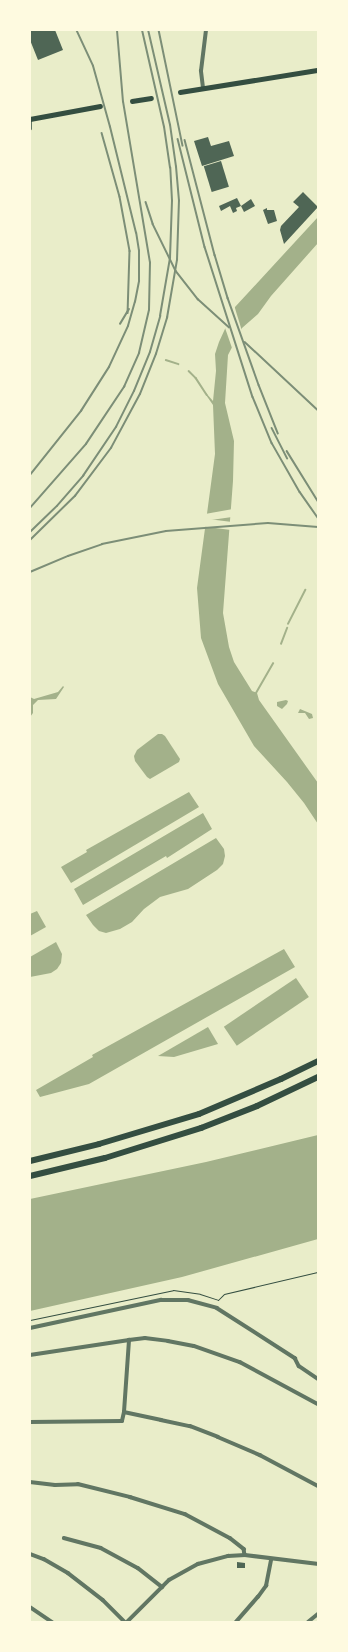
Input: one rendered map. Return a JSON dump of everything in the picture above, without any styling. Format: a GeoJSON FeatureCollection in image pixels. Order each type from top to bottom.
{"type":"FeatureCollection","features":[{"type":"Feature","properties":{"kind":"highway"},"geometry":{"type":"LineString","coordinates":[[30,1161],[99,1144],[199,1114],[281,1079],[318,1061]]}},
{"type":"Feature","properties":{"kind":"highway"},"geometry":{"type":"LineString","coordinates":[[30,1176],[98,1160],[201,1128],[257,1106],[318,1078]]}},
{"type":"Feature","properties":{"kind":"main road"},"geometry":{"type":"LineString","coordinates":[[180,92],[318,70]]}},
{"type":"Feature","properties":{"kind":"main road"},"geometry":{"type":"LineString","coordinates":[[132,101],[151,98]]}},
{"type":"Feature","properties":{"kind":"main road"},"geometry":{"type":"LineString","coordinates":[[30,119],[100,106]]}},
{"type":"Feature","properties":{"kind":"street"},"geometry":{"type":"LineString","coordinates":[[203,88],[201,71],[206,30]]}},
{"type":"Feature","properties":{"kind":"street"},"geometry":{"type":"LineString","coordinates":[[30,119],[30,129]]}},
{"type":"Feature","properties":{"kind":"street"},"geometry":{"type":"LineString","coordinates":[[30,1328],[161,1300],[188,1300],[217,1308],[295,1358],[299,1366],[318,1379]]}},
{"type":"Feature","properties":{"kind":"street"},"geometry":{"type":"LineString","coordinates":[[30,1355],[145,1338],[168,1341],[215,1352],[262,1373],[318,1404]]}},
{"type":"Feature","properties":{"kind":"street"},"geometry":{"type":"LineString","coordinates":[[30,1422],[122,1421],[124,1412],[129,1340]]}},
{"type":"Feature","properties":{"kind":"street"},"geometry":{"type":"LineString","coordinates":[[124,1412],[190,1426],[260,1455],[318,1486]]}},
{"type":"Feature","properties":{"kind":"street"},"geometry":{"type":"LineString","coordinates":[[30,1482],[55,1485],[78,1484],[130,1497],[185,1514],[230,1538],[244,1548],[245,1555]]}},
{"type":"Feature","properties":{"kind":"street"},"geometry":{"type":"LineString","coordinates":[[64,1538],[101,1548],[138,1568],[162,1587]]}},
{"type":"Feature","properties":{"kind":"street"},"geometry":{"type":"LineString","coordinates":[[30,1554],[68,1573],[103,1600],[126,1622],[170,1580],[198,1564],[228,1556],[245,1555],[271,1560],[318,1564]]}},
{"type":"Feature","properties":{"kind":"street"},"geometry":{"type":"LineString","coordinates":[[236,1622],[266,1586],[271,1560]]}},
{"type":"Feature","properties":{"kind":"street"},"geometry":{"type":"LineString","coordinates":[[30,1608],[52,1622]]}},
{"type":"Feature","properties":{"kind":"street"},"geometry":{"type":"LineString","coordinates":[[308,1622],[318,1614]]}},
{"type":"Feature","properties":{"kind":"path"},"geometry":{"type":"LineString","coordinates":[[30,1320],[173,1290],[200,1294],[218,1300],[224,1294],[318,1272]]}},
{"type":"Feature","properties":{"kind":"shaded area"},"geometry":{"type":"Polygon","coordinates":[[[318,217],[318,243],[271,296],[258,314],[242,328],[228,355],[225,403],[234,441],[233,481],[223,613],[229,647],[234,662],[252,691],[257,693],[259,700],[318,783],[318,824],[304,803],[287,782],[254,746],[218,684],[201,638],[197,588],[215,454],[213,405],[206,393],[213,401],[216,371],[215,354],[235,307],[318,217]]]}},
{"type":"Feature","properties":{"kind":"shaded area"},"geometry":{"type":"Polygon","coordinates":[[[63,686],[64,687],[56,699],[38,700],[33,705],[33,713],[30,717],[30,697],[34,699],[58,692],[63,686]]]}},
{"type":"Feature","properties":{"kind":"shaded area"},"geometry":{"type":"Polygon","coordinates":[[[288,701],[287,704],[282,709],[277,706],[277,702],[288,701]]]}},
{"type":"Feature","properties":{"kind":"shaded area"},"geometry":{"type":"Polygon","coordinates":[[[300,709],[312,714],[313,718],[309,719],[305,713],[298,713],[300,709]]]}},
{"type":"Feature","properties":{"kind":"shaded area"},"geometry":{"type":"Polygon","coordinates":[[[158,734],[165,736],[180,759],[179,762],[150,779],[135,761],[134,756],[137,750],[158,734]]]}},
{"type":"Feature","properties":{"kind":"shaded area"},"geometry":{"type":"Polygon","coordinates":[[[189,792],[199,807],[71,883],[61,867],[87,852],[86,850],[189,792]]]}},
{"type":"Feature","properties":{"kind":"shaded area"},"geometry":{"type":"Polygon","coordinates":[[[203,813],[212,829],[167,858],[166,856],[83,905],[74,889],[203,813]]]}},
{"type":"Feature","properties":{"kind":"shaded area"},"geometry":{"type":"Polygon","coordinates":[[[216,838],[224,849],[225,856],[223,864],[217,870],[188,889],[160,897],[144,909],[132,922],[120,929],[106,933],[99,931],[86,915],[216,838]]]}},
{"type":"Feature","properties":{"kind":"shaded area"},"geometry":{"type":"Polygon","coordinates":[[[37,911],[46,927],[30,936],[30,914],[37,911]]]}},
{"type":"Feature","properties":{"kind":"shaded area"},"geometry":{"type":"Polygon","coordinates":[[[56,942],[62,954],[61,963],[57,969],[51,973],[30,977],[30,957],[56,942]]]}},
{"type":"Feature","properties":{"kind":"shaded area"},"geometry":{"type":"Polygon","coordinates":[[[284,949],[295,967],[89,1084],[40,1097],[36,1090],[93,1057],[92,1055],[284,949]]]}},
{"type":"Feature","properties":{"kind":"shaded area"},"geometry":{"type":"Polygon","coordinates":[[[296,978],[309,997],[237,1046],[224,1027],[296,978]]]}},
{"type":"Feature","properties":{"kind":"shaded area"},"geometry":{"type":"Polygon","coordinates":[[[208,1027],[218,1044],[174,1057],[158,1056],[208,1027]]]}},
{"type":"Feature","properties":{"kind":"shaded area"},"geometry":{"type":"Polygon","coordinates":[[[318,1135],[318,1239],[182,1277],[30,1311],[30,1199],[206,1162],[318,1135]]]}},
{"type":"Feature","properties":{"kind":"pier"},"geometry":{"type":"Polygon","coordinates":[[[234,305],[242,331],[232,348],[224,325],[234,305]]]}},
{"type":"Feature","properties":{"kind":"pier"},"geometry":{"type":"Polygon","coordinates":[[[233,509],[232,517],[204,521],[205,514],[233,509]]]}},
{"type":"Feature","properties":{"kind":"pier"},"geometry":{"type":"Polygon","coordinates":[[[204,519],[232,522],[231,530],[203,527],[204,519]]]}},
{"type":"Feature","properties":{"kind":"building"},"geometry":{"type":"Polygon","coordinates":[[[31,30],[55,30],[63,50],[38,60],[30,40],[31,30]]]}},
{"type":"Feature","properties":{"kind":"building"},"geometry":{"type":"Polygon","coordinates":[[[208,137],[211,146],[229,141],[234,156],[202,166],[194,141],[208,137]]]}},
{"type":"Feature","properties":{"kind":"building"},"geometry":{"type":"Polygon","coordinates":[[[221,161],[229,187],[212,192],[204,166],[221,161]]]}},
{"type":"Feature","properties":{"kind":"building"},"geometry":{"type":"Polygon","coordinates":[[[303,192],[318,207],[284,244],[280,230],[281,226],[299,207],[293,202],[303,192]]]}},
{"type":"Feature","properties":{"kind":"building"},"geometry":{"type":"Polygon","coordinates":[[[237,198],[241,206],[236,208],[237,211],[233,213],[230,206],[221,211],[219,206],[237,198]]]}},
{"type":"Feature","properties":{"kind":"building"},"geometry":{"type":"Polygon","coordinates":[[[251,199],[255,206],[244,212],[241,206],[251,199]]]}},
{"type":"Feature","properties":{"kind":"building"},"geometry":{"type":"Polygon","coordinates":[[[267,208],[267,210],[274,210],[277,221],[268,224],[263,210],[267,208]]]}},
{"type":"Feature","properties":{"kind":"building"},"geometry":{"type":"Polygon","coordinates":[[[237,1562],[245,1563],[245,1568],[237,1568],[237,1562]]]}},
{"type":"Feature","properties":{"kind":"waterway"},"geometry":{"type":"LineString","coordinates":[[166,360],[178,364]]}},
{"type":"Feature","properties":{"kind":"waterway"},"geometry":{"type":"LineString","coordinates":[[189,371],[196,378],[207,395]]}},
{"type":"Feature","properties":{"kind":"waterway"},"geometry":{"type":"LineString","coordinates":[[288,624],[305,590]]}},
{"type":"Feature","properties":{"kind":"waterway"},"geometry":{"type":"LineString","coordinates":[[281,644],[287,628]]}},
{"type":"Feature","properties":{"kind":"waterway"},"geometry":{"type":"LineString","coordinates":[[256,693],[273,664]]}},
{"type":"Feature","properties":{"kind":"railway"},"geometry":{"type":"LineString","coordinates":[[30,475],[81,411],[109,367],[128,326],[139,281],[139,251],[136,233],[110,127],[93,66],[76,30]]}},
{"type":"Feature","properties":{"kind":"railway"},"geometry":{"type":"LineString","coordinates":[[30,508],[86,444],[124,387],[139,353],[149,310],[150,263],[123,102],[117,30]]}},
{"type":"Feature","properties":{"kind":"railway"},"geometry":{"type":"LineString","coordinates":[[30,532],[57,506],[83,476],[116,427],[134,391],[150,352],[160,316],[170,258],[172,201],[170,168],[164,127],[142,30]]}},
{"type":"Feature","properties":{"kind":"railway"},"geometry":{"type":"LineString","coordinates":[[30,540],[75,496],[111,448],[140,394],[156,354],[167,318],[177,260],[179,201],[170,125],[148,30]]}},
{"type":"Feature","properties":{"kind":"railway"},"geometry":{"type":"LineString","coordinates":[[159,30],[183,146]]}},
{"type":"Feature","properties":{"kind":"railway"},"geometry":{"type":"LineString","coordinates":[[102,133],[120,197],[130,251],[128,313]]}},
{"type":"Feature","properties":{"kind":"railway"},"geometry":{"type":"LineString","coordinates":[[178,139],[205,247],[253,397],[272,443],[300,492],[318,518]]}},
{"type":"Feature","properties":{"kind":"railway"},"geometry":{"type":"LineString","coordinates":[[185,140],[215,255],[228,298],[278,433]]}},
{"type":"Feature","properties":{"kind":"railway"},"geometry":{"type":"LineString","coordinates":[[146,202],[153,224],[176,271],[198,299],[229,327]]}},
{"type":"Feature","properties":{"kind":"railway"},"geometry":{"type":"LineString","coordinates":[[120,324],[129,309]]}},
{"type":"Feature","properties":{"kind":"railway"},"geometry":{"type":"LineString","coordinates":[[245,342],[318,410]]}},
{"type":"Feature","properties":{"kind":"railway"},"geometry":{"type":"LineString","coordinates":[[272,428],[287,458]]}},
{"type":"Feature","properties":{"kind":"railway"},"geometry":{"type":"LineString","coordinates":[[287,451],[318,501]]}},
{"type":"Feature","properties":{"kind":"railway"},"geometry":{"type":"LineString","coordinates":[[30,572],[102,544],[166,531],[268,523],[318,527]]}}]}
